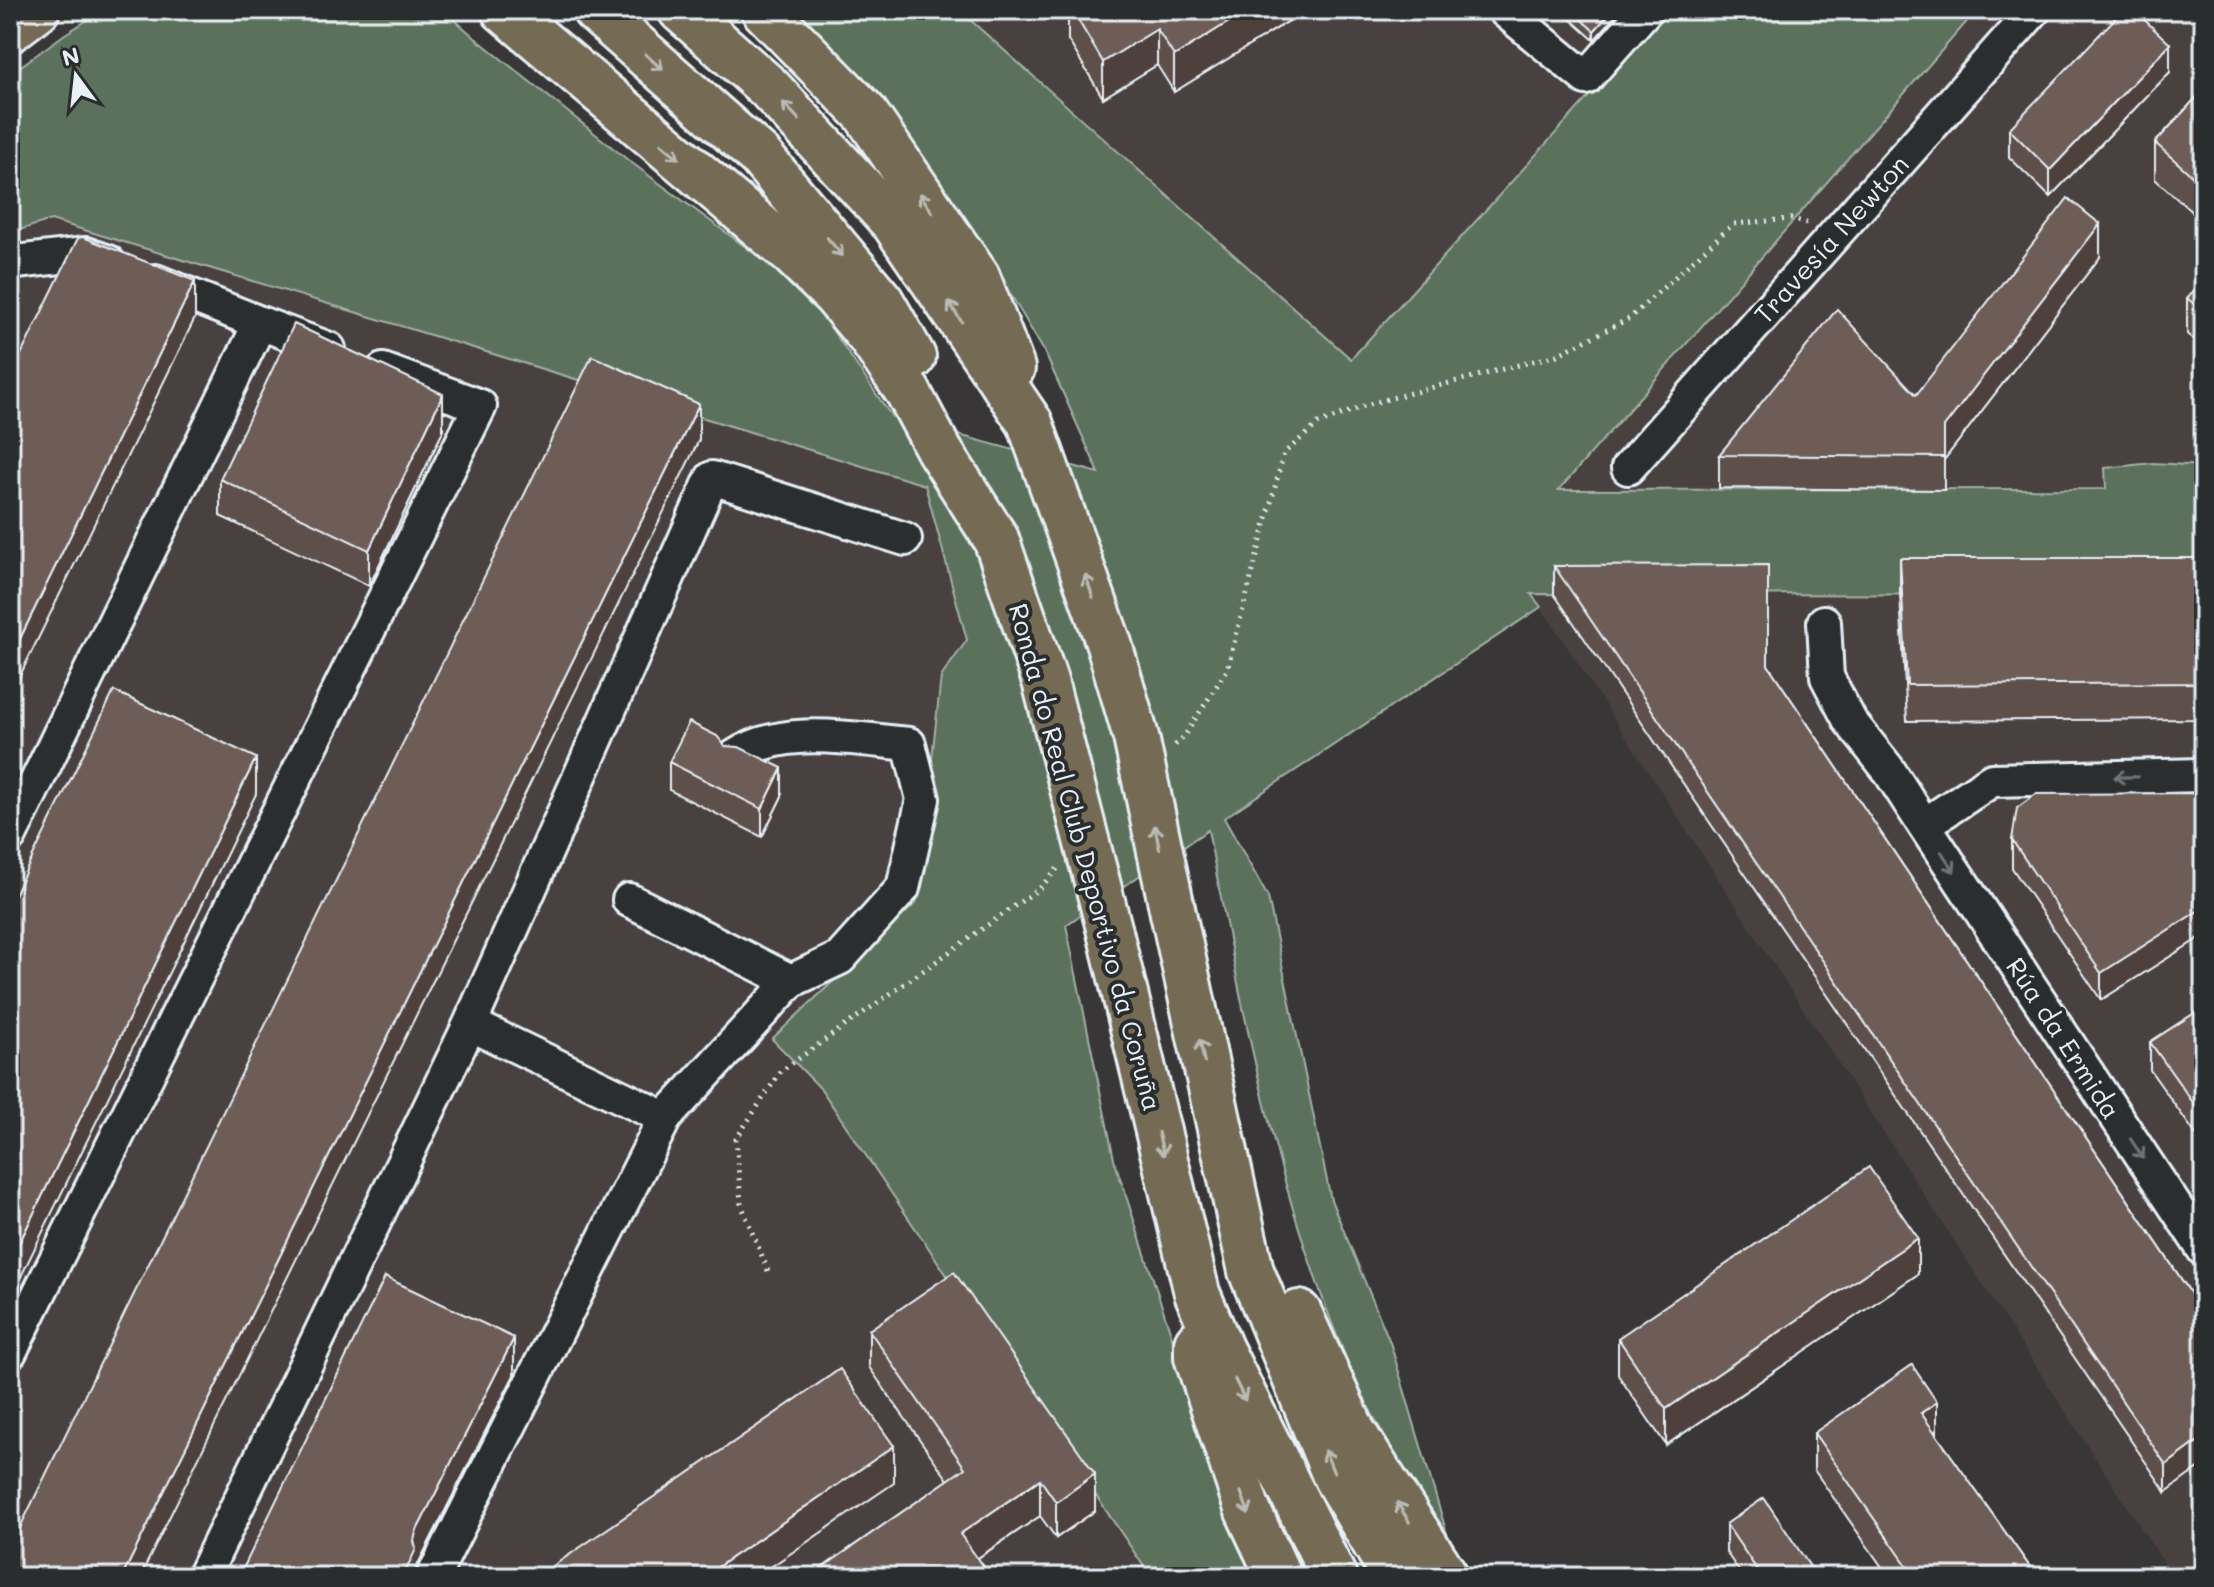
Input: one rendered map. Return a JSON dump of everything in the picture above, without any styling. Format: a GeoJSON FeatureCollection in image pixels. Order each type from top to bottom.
{"type":"FeatureCollection","features":[{"type":"Feature","properties":{"kind":"highway"},"geometry":{"type":"LineString","coordinates":[[473,10],[501,30],[543,45]]}},
{"type":"Feature","properties":{"kind":"highway"},"geometry":{"type":"LineString","coordinates":[[504,10],[794,255],[835,295],[870,337],[908,392],[939,450],[996,539]]}},
{"type":"Feature","properties":{"kind":"highway","name":"Ronda do Real Club Deportivo da Coruña"},"geometry":{"type":"LineString","coordinates":[[595,10],[760,156],[881,301],[943,408],[996,539],[1045,681],[1110,932],[1197,1293],[1241,1391],[1334,1577]]}},
{"type":"Feature","properties":{"kind":"highway"},"geometry":{"type":"LineString","coordinates":[[681,10],[769,88],[894,223],[1030,423]]}},
{"type":"Feature","properties":{"kind":"highway"},"geometry":{"type":"LineString","coordinates":[[764,10],[865,113],[977,277],[1002,336],[1109,644],[1136,737],[1251,1271],[1336,1478],[1395,1577]]}},
{"type":"Feature","properties":{"kind":"highway"},"geometry":{"type":"LineString","coordinates":[[1218,1127],[1353,1432],[1446,1577]]}},
{"type":"Feature","properties":{"kind":"highway"},"geometry":{"type":"LineString","coordinates":[[1197,1293],[1197,1357],[1248,1511],[1279,1577]]}},
{"type":"Feature","properties":{"kind":"main road"},"geometry":{"type":"LineString","coordinates":[[10,32],[39,10]]}},
{"type":"Feature","properties":{"kind":"street"},"geometry":{"type":"LineString","coordinates":[[1504,10],[1586,78],[1646,10]]}},
{"type":"Feature","properties":{"kind":"street","name":"Travesía Newton"},"geometry":{"type":"LineString","coordinates":[[1628,468],[2034,10]]}},
{"type":"Feature","properties":{"kind":"street"},"geometry":{"type":"LineString","coordinates":[[10,266],[16,262],[86,254],[480,406],[10,1352]]}},
{"type":"Feature","properties":{"kind":"street"},"geometry":{"type":"LineString","coordinates":[[10,836],[260,323]]}},
{"type":"Feature","properties":{"kind":"street"},"geometry":{"type":"LineString","coordinates":[[203,1577],[470,1024],[712,478],[905,539]]}},
{"type":"Feature","properties":{"kind":"street","name":"Rúa da Ermida"},"geometry":{"type":"LineString","coordinates":[[1824,622],[1827,677],[1850,721],[1888,769],[2204,1250]]}},
{"type":"Feature","properties":{"kind":"street"},"geometry":{"type":"LineString","coordinates":[[433,1577],[665,1118],[791,981],[840,958],[903,888],[923,799],[909,744],[793,738],[752,745],[734,757]]}},
{"type":"Feature","properties":{"kind":"street"},"geometry":{"type":"LineString","coordinates":[[1924,825],[1992,780],[2204,775]]}},
{"type":"Feature","properties":{"kind":"street"},"geometry":{"type":"LineString","coordinates":[[629,900],[791,981]]}},
{"type":"Feature","properties":{"kind":"street"},"geometry":{"type":"LineString","coordinates":[[470,1024],[665,1118]]}},
{"type":"Feature","properties":{"kind":"path"},"geometry":{"type":"LineString","coordinates":[[1166,754],[1187,732],[1227,670],[1284,453],[1318,424],[1369,404],[1557,355],[1630,318],[1733,224],[1791,219],[1840,229]]}},
{"type":"Feature","properties":{"kind":"path"},"geometry":{"type":"LineString","coordinates":[[768,1271],[741,1204],[736,1139],[781,1071],[1040,888],[1061,866]]}},
{"type":"Feature","properties":{"kind":"shaded area"},"geometry":{"type":"Polygon","coordinates":[[[959,10],[2204,10],[2204,1577],[2173,1577],[1541,607],[1351,360],[959,10]]]}},
{"type":"Feature","properties":{"kind":"shaded area"},"geometry":{"type":"Polygon","coordinates":[[[51,220],[925,485],[967,640],[941,677],[916,903],[773,1040],[821,1089],[1151,1577],[10,1577],[10,233],[51,220]]]}},
{"type":"Feature","properties":{"kind":"green space"},"geometry":{"type":"Polygon","coordinates":[[[104,10],[444,10],[628,160],[782,274],[822,315],[892,417],[1099,473],[1044,351],[928,164],[874,95],[795,10],[959,10],[1351,359],[1667,10],[1977,10],[1559,490],[2106,489],[2105,468],[2153,463],[2204,466],[2204,595],[1531,594],[1541,607],[1224,818],[1268,897],[1331,1200],[1390,1342],[1447,1534],[1366,1403],[1329,1317],[1305,1249],[1266,1111],[1208,830],[1066,925],[1114,1159],[1225,1500],[1257,1577],[1151,1577],[821,1089],[772,1039],[916,903],[941,677],[967,640],[925,485],[51,220],[10,233],[10,74],[104,10]]]}},
{"type":"Feature","properties":{"kind":"building"},"geometry":{"type":"Polygon","coordinates":[[[1072,10],[1248,10],[1174,56],[1157,29],[1103,62],[1072,10]]]}},
{"type":"Feature","properties":{"kind":"building"},"geometry":{"type":"Polygon","coordinates":[[[1571,10],[1613,10],[1594,31],[1571,10]]]}},
{"type":"Feature","properties":{"kind":"building"},"geometry":{"type":"Polygon","coordinates":[[[2123,10],[2134,10],[2170,44],[2050,170],[2009,129],[2123,10]]]}},
{"type":"Feature","properties":{"kind":"building"},"geometry":{"type":"Polygon","coordinates":[[[2204,89],[2204,186],[2155,143],[2204,89]]]}},
{"type":"Feature","properties":{"kind":"building"},"geometry":{"type":"Polygon","coordinates":[[[2068,198],[2100,224],[1944,427],[1944,457],[1719,455],[1837,309],[1916,395],[2068,198]]]}},
{"type":"Feature","properties":{"kind":"building"},"geometry":{"type":"Polygon","coordinates":[[[83,237],[195,281],[10,659],[10,377],[78,238],[83,237]]]}},
{"type":"Feature","properties":{"kind":"building"},"geometry":{"type":"Polygon","coordinates":[[[2204,279],[2204,313],[2187,298],[2204,279]]]}},
{"type":"Feature","properties":{"kind":"building"},"geometry":{"type":"Polygon","coordinates":[[[294,324],[443,394],[369,550],[220,479],[294,324]]]}},
{"type":"Feature","properties":{"kind":"building"},"geometry":{"type":"Polygon","coordinates":[[[592,356],[699,404],[122,1577],[10,1577],[10,1548],[592,356]]]}},
{"type":"Feature","properties":{"kind":"building"},"geometry":{"type":"Polygon","coordinates":[[[1900,558],[2204,558],[2204,683],[1907,685],[1900,558]]]}},
{"type":"Feature","properties":{"kind":"building"},"geometry":{"type":"Polygon","coordinates":[[[1768,565],[1768,665],[2204,1313],[2204,1437],[2166,1465],[1554,566],[1768,565]]]}},
{"type":"Feature","properties":{"kind":"building"},"geometry":{"type":"Polygon","coordinates":[[[114,691],[256,758],[10,1262],[10,903],[114,691]]]}},
{"type":"Feature","properties":{"kind":"building"},"geometry":{"type":"Polygon","coordinates":[[[689,722],[717,736],[725,746],[739,747],[782,768],[762,809],[669,762],[689,722]]]}},
{"type":"Feature","properties":{"kind":"building"},"geometry":{"type":"Polygon","coordinates":[[[2204,793],[2204,907],[2101,973],[2012,840],[2017,808],[2036,794],[2204,793]]]}},
{"type":"Feature","properties":{"kind":"building"},"geometry":{"type":"Polygon","coordinates":[[[2204,1007],[2204,1118],[2150,1042],[2204,1007]]]}},
{"type":"Feature","properties":{"kind":"building"},"geometry":{"type":"Polygon","coordinates":[[[1869,1167],[1918,1238],[1666,1409],[1618,1338],[1869,1167]]]}},
{"type":"Feature","properties":{"kind":"building"},"geometry":{"type":"Polygon","coordinates":[[[954,1272],[1095,1474],[1056,1502],[1040,1479],[960,1534],[991,1577],[824,1577],[819,1570],[965,1468],[869,1330],[954,1272]]]}},
{"type":"Feature","properties":{"kind":"building"},"geometry":{"type":"Polygon","coordinates":[[[385,1277],[514,1338],[416,1532],[416,1549],[403,1577],[239,1577],[385,1277]]]}},
{"type":"Feature","properties":{"kind":"building"},"geometry":{"type":"Polygon","coordinates":[[[1912,1365],[1937,1402],[1921,1413],[2037,1577],[1915,1577],[1814,1433],[1912,1365]]]}},
{"type":"Feature","properties":{"kind":"building"},"geometry":{"type":"Polygon","coordinates":[[[840,1369],[894,1446],[703,1577],[537,1577],[840,1369]]]}},
{"type":"Feature","properties":{"kind":"building"},"geometry":{"type":"Polygon","coordinates":[[[1764,1498],[1817,1577],[1762,1577],[1726,1524],[1764,1498]]]}}]}
